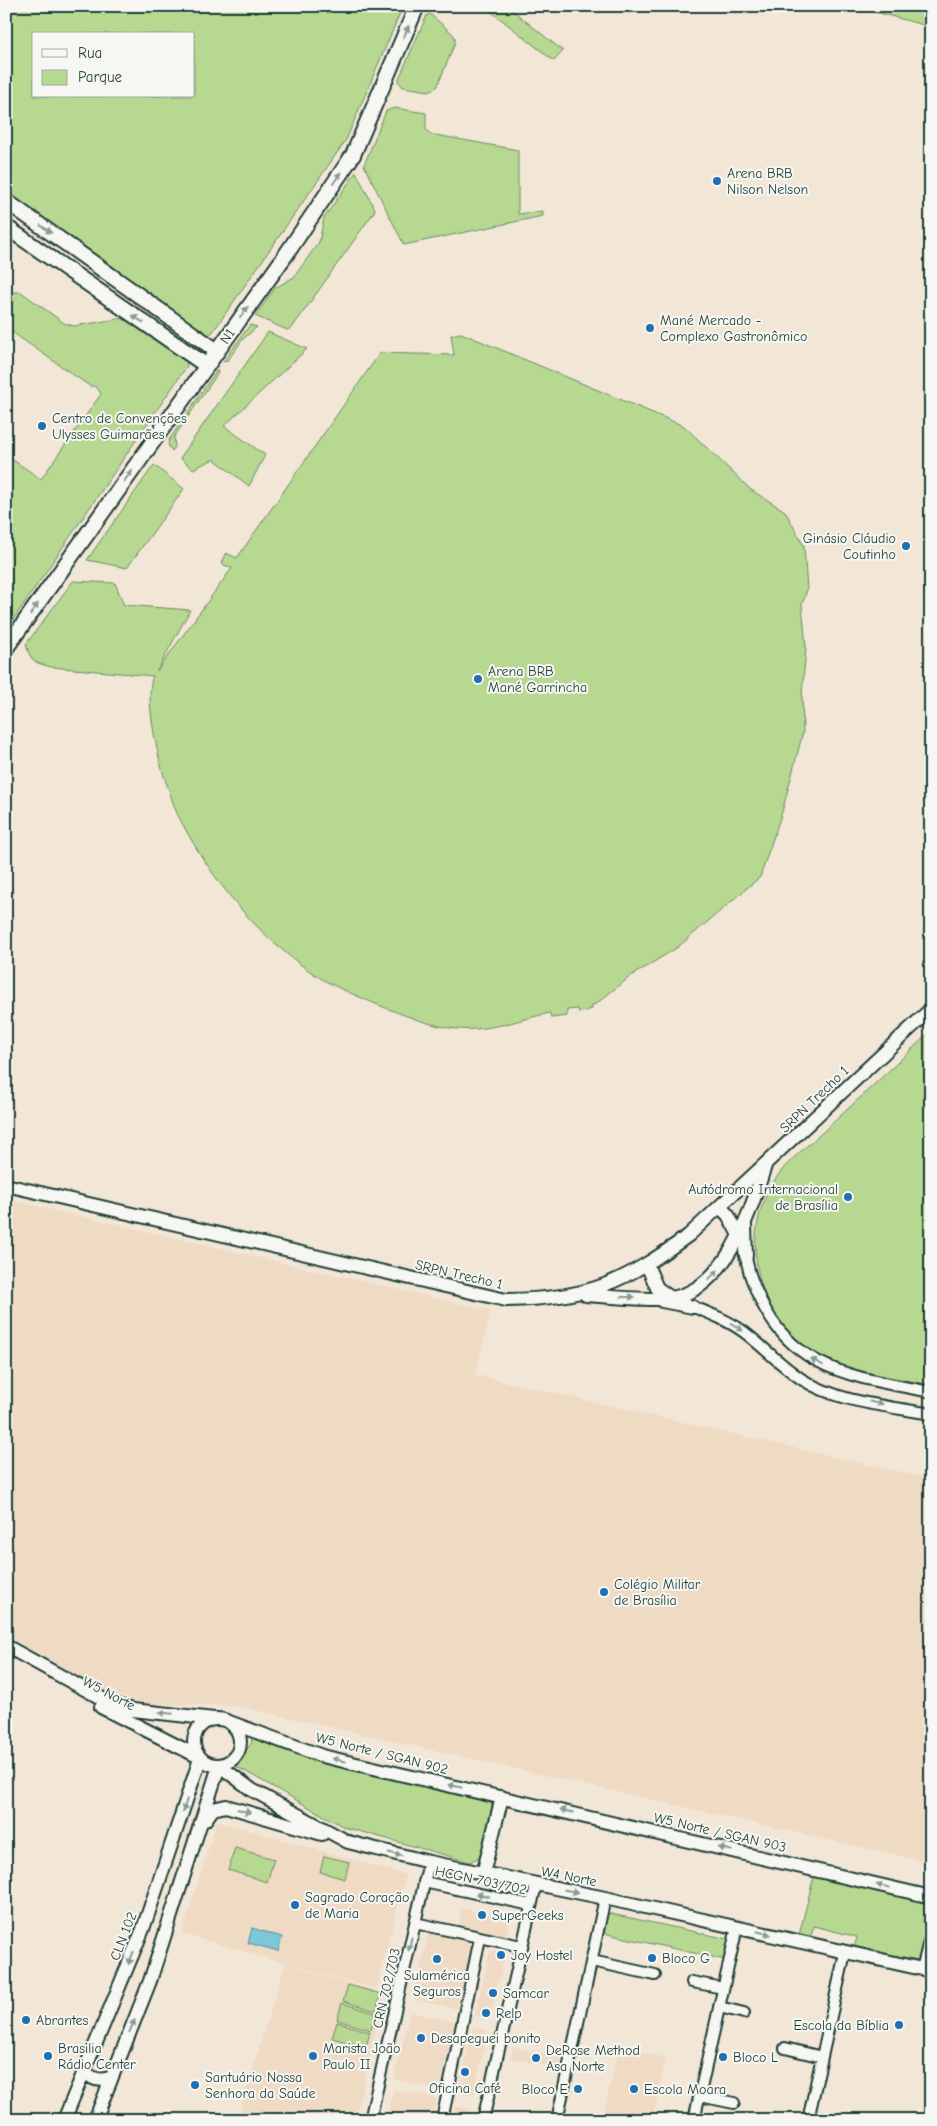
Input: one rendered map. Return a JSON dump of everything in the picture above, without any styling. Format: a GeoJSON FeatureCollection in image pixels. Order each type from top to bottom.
{"type":"FeatureCollection","features":[{"type":"Feature","properties":{"kind":"highway","name":"N1"},"geometry":{"type":"LineString","coordinates":[[6,648],[207,366],[353,154],[417,6]]}},
{"type":"Feature","properties":{"kind":"highway"},"geometry":{"type":"LineString","coordinates":[[6,201],[218,350]]}},
{"type":"Feature","properties":{"kind":"highway"},"geometry":{"type":"LineString","coordinates":[[6,227],[207,366]]}},
{"type":"Feature","properties":{"kind":"highway"},"geometry":{"type":"LineString","coordinates":[[158,332],[169,316]]}},
{"type":"Feature","properties":{"kind":"main road","name":"SRPN Trecho 1"},"geometry":{"type":"LineString","coordinates":[[6,1185],[506,1300],[573,1295],[598,1289],[647,1266],[689,1235],[931,1009]]}},
{"type":"Feature","properties":{"kind":"main road"},"geometry":{"type":"LineString","coordinates":[[573,1295],[671,1298],[692,1290],[716,1272],[739,1235],[765,1166]]}},
{"type":"Feature","properties":{"kind":"main road"},"geometry":{"type":"LineString","coordinates":[[720,1208],[731,1219],[739,1235]]}},
{"type":"Feature","properties":{"kind":"main road"},"geometry":{"type":"LineString","coordinates":[[746,1256],[747,1215]]}},
{"type":"Feature","properties":{"kind":"main road"},"geometry":{"type":"LineString","coordinates":[[647,1266],[658,1288],[671,1298]]}},
{"type":"Feature","properties":{"kind":"main road"},"geometry":{"type":"LineString","coordinates":[[648,1298],[692,1306]]}},
{"type":"Feature","properties":{"kind":"main road"},"geometry":{"type":"LineString","coordinates":[[6,1646],[110,1703],[134,1710],[214,1719],[229,1722],[239,1736],[240,1746],[236,1755],[229,1762],[219,1766],[206,1763],[199,1758],[194,1745],[196,1731],[201,1725],[214,1719]]}},
{"type":"Feature","properties":{"kind":"main road","name":"W5 Norte"},"geometry":{"type":"LineString","coordinates":[[6,1654],[199,1758]]}},
{"type":"Feature","properties":{"kind":"main road","name":"W5 Norte / SGAN 902"},"geometry":{"type":"LineString","coordinates":[[229,1722],[322,1756],[502,1797]]}},
{"type":"Feature","properties":{"kind":"main road","name":"CLN 102"},"geometry":{"type":"LineString","coordinates":[[64,2120],[143,1928],[199,1758]]}},
{"type":"Feature","properties":{"kind":"main road"},"geometry":{"type":"LineString","coordinates":[[95,2120],[110,2078],[150,1981],[219,1766]]}},
{"type":"Feature","properties":{"kind":"main road","name":"W4 Norte"},"geometry":{"type":"LineString","coordinates":[[219,1766],[252,1790],[348,1842],[428,1862],[737,1926],[845,1953],[927,1970]]}},
{"type":"Feature","properties":{"kind":"main road"},"geometry":{"type":"LineString","coordinates":[[483,1874],[502,1797]]}},
{"type":"Feature","properties":{"kind":"main road","name":"W5 Norte / SGAN 903"},"geometry":{"type":"LineString","coordinates":[[502,1797],[931,1897]]}},
{"type":"Feature","properties":{"kind":"main road"},"geometry":{"type":"LineString","coordinates":[[196,1838],[213,1809],[226,1806],[348,1842]]}},
{"type":"Feature","properties":{"kind":"main road"},"geometry":{"type":"LineString","coordinates":[[166,1860],[188,1866]]}},
{"type":"Feature","properties":{"kind":"main road"},"geometry":{"type":"LineString","coordinates":[[927,1970],[931,1938]]}},
{"type":"Feature","properties":{"kind":"main road"},"geometry":{"type":"LineString","coordinates":[[84,2070],[91,2078],[103,2080],[110,2078]]}},
{"type":"Feature","properties":{"kind":"street"},"geometry":{"type":"LineString","coordinates":[[739,1235],[751,1279],[763,1306],[784,1336],[804,1355],[849,1376],[931,1392]]}},
{"type":"Feature","properties":{"kind":"street"},"geometry":{"type":"LineString","coordinates":[[671,1298],[723,1318],[743,1331],[803,1380],[824,1391],[849,1398],[931,1414]]}},
{"type":"Feature","properties":{"kind":"street","name":"CRN 702/703"},"geometry":{"type":"LineString","coordinates":[[370,2120],[428,1862]]}},
{"type":"Feature","properties":{"kind":"street","name":"HCGN 703/702"},"geometry":{"type":"LineString","coordinates":[[424,1882],[531,1905]]}},
{"type":"Feature","properties":{"kind":"street"},"geometry":{"type":"LineString","coordinates":[[482,2120],[536,1885]]}},
{"type":"Feature","properties":{"kind":"street"},"geometry":{"type":"LineString","coordinates":[[557,2120],[605,1898]]}},
{"type":"Feature","properties":{"kind":"street"},"geometry":{"type":"LineString","coordinates":[[415,1923],[521,1946]]}},
{"type":"Feature","properties":{"kind":"street"},"geometry":{"type":"LineString","coordinates":[[694,2120],[737,1926]]}},
{"type":"Feature","properties":{"kind":"street"},"geometry":{"type":"LineString","coordinates":[[442,2120],[480,1938]]}},
{"type":"Feature","properties":{"kind":"street"},"geometry":{"type":"LineString","coordinates":[[808,2120],[845,1953]]}},
{"type":"Feature","properties":{"kind":"street"},"geometry":{"type":"LineString","coordinates":[[592,1961],[655,1976]]}},
{"type":"Feature","properties":{"kind":"street"},"geometry":{"type":"LineString","coordinates":[[692,1982],[723,1988]]}},
{"type":"Feature","properties":{"kind":"street"},"geometry":{"type":"LineString","coordinates":[[719,2007],[744,2013]]}},
{"type":"Feature","properties":{"kind":"street"},"geometry":{"type":"LineString","coordinates":[[785,2048],[822,2057]]}},
{"type":"Feature","properties":{"kind":"street"},"geometry":{"type":"LineString","coordinates":[[700,2096],[734,2103]]}},
{"type":"Feature","properties":{"kind":"shaded area","name":"Colégio Militar de Brasília"},"geometry":{"type":"Polygon","coordinates":[[[6,1199],[491,1311],[475,1375],[931,1479],[931,1863],[238,1706],[142,1703],[100,1689],[6,1635],[6,1199]]]}},
{"type":"Feature","properties":{"kind":"shaded area","name":"Sagrado Coração de Maria"},"geometry":{"type":"Polygon","coordinates":[[[217,1821],[406,1875],[376,1989],[182,1934],[217,1821]]]}},
{"type":"Feature","properties":{"kind":"shaded area"},"geometry":{"type":"Polygon","coordinates":[[[462,1908],[510,1919],[506,1936],[458,1925],[462,1908]]]}},
{"type":"Feature","properties":{"kind":"shaded area"},"geometry":{"type":"Polygon","coordinates":[[[429,1933],[472,1943],[456,2009],[413,1999],[429,1933]]]}},
{"type":"Feature","properties":{"kind":"shaded area"},"geometry":{"type":"Polygon","coordinates":[[[490,1950],[505,1953],[490,2018],[475,2015],[490,1950]]]}},
{"type":"Feature","properties":{"kind":"shaded area","name":"Marista João Paulo II"},"geometry":{"type":"Polygon","coordinates":[[[285,1964],[384,1993],[355,2120],[237,2120],[285,1964]]]}},
{"type":"Feature","properties":{"kind":"shaded area"},"geometry":{"type":"Polygon","coordinates":[[[410,2012],[455,2022],[439,2090],[394,2079],[410,2012]]]}},
{"type":"Feature","properties":{"kind":"shaded area"},"geometry":{"type":"Polygon","coordinates":[[[473,2027],[488,2030],[473,2096],[458,2092],[473,2027]]]}},
{"type":"Feature","properties":{"kind":"shaded area","name":"DeRose Method Asa Norte"},"geometry":{"type":"Polygon","coordinates":[[[513,2047],[561,2058],[559,2068],[511,2058],[513,2047]]]}},
{"type":"Feature","properties":{"kind":"shaded area","name":"Escola Moara"},"geometry":{"type":"Polygon","coordinates":[[[619,2047],[666,2058],[652,2120],[602,2120],[619,2047]]]}},
{"type":"Feature","properties":{"kind":"shaded area"},"geometry":{"type":"Polygon","coordinates":[[[394,2089],[437,2099],[432,2120],[386,2120],[394,2089]]]}},
{"type":"Feature","properties":{"kind":"shaded area"},"geometry":{"type":"Polygon","coordinates":[[[455,2106],[470,2110],[468,2120],[452,2120],[455,2106]]]}},
{"type":"Feature","properties":{"kind":"green space"},"geometry":{"type":"Polygon","coordinates":[[[6,6],[403,6],[346,140],[212,333],[208,335],[200,332],[6,197],[6,6]]]}},
{"type":"Feature","properties":{"kind":"green space"},"geometry":{"type":"Polygon","coordinates":[[[484,6],[507,6],[563,51],[554,61],[484,6]]]}},
{"type":"Feature","properties":{"kind":"green space"},"geometry":{"type":"Polygon","coordinates":[[[853,6],[931,6],[931,27],[853,6]]]}},
{"type":"Feature","properties":{"kind":"green space"},"geometry":{"type":"Polygon","coordinates":[[[430,14],[453,34],[455,43],[437,87],[429,91],[403,87],[398,81],[427,15],[430,14]]]}},
{"type":"Feature","properties":{"kind":"green space"},"geometry":{"type":"Polygon","coordinates":[[[394,108],[426,113],[426,129],[430,134],[518,150],[518,214],[543,211],[543,216],[404,245],[364,165],[386,111],[394,108]]]}},
{"type":"Feature","properties":{"kind":"green space"},"geometry":{"type":"Polygon","coordinates":[[[356,172],[375,209],[374,212],[292,328],[287,330],[255,316],[275,288],[294,277],[319,242],[324,218],[356,172]]]}},
{"type":"Feature","properties":{"kind":"green space"},"geometry":{"type":"Polygon","coordinates":[[[14,292],[21,292],[64,323],[74,326],[124,318],[186,360],[187,366],[6,630],[6,477],[11,471],[6,468],[10,458],[41,479],[101,394],[92,385],[91,387],[6,328],[6,297],[14,292]]]}},
{"type":"Feature","properties":{"kind":"green space"},"geometry":{"type":"Polygon","coordinates":[[[250,325],[257,327],[243,339],[228,360],[223,362],[250,325]]]}},
{"type":"Feature","properties":{"kind":"green space"},"geometry":{"type":"Polygon","coordinates":[[[268,332],[307,349],[224,426],[265,455],[249,486],[214,459],[193,469],[180,458],[268,332]]]}},
{"type":"Feature","properties":{"kind":"green space","name":"Arena BRB Mané Garrincha"},"geometry":{"type":"Polygon","coordinates":[[[461,333],[684,426],[751,490],[785,511],[804,546],[807,590],[802,605],[806,647],[802,695],[803,732],[782,812],[760,877],[678,947],[631,976],[596,1004],[592,1005],[592,1009],[579,1013],[578,1009],[567,1010],[567,1016],[551,1018],[550,1013],[480,1029],[447,1028],[427,1023],[378,1005],[347,992],[317,976],[276,945],[257,927],[223,887],[193,843],[174,807],[163,772],[153,728],[150,698],[153,676],[51,667],[40,664],[31,658],[26,644],[73,581],[115,583],[124,605],[190,610],[157,671],[232,568],[222,564],[226,553],[237,558],[380,353],[454,355],[451,335],[461,333]]]}},
{"type":"Feature","properties":{"kind":"green space"},"geometry":{"type":"Polygon","coordinates":[[[217,370],[218,373],[174,437],[175,447],[172,451],[168,445],[169,440],[217,370]]]}},
{"type":"Feature","properties":{"kind":"green space"},"geometry":{"type":"Polygon","coordinates":[[[154,465],[184,489],[127,568],[87,560],[154,465]]]}},
{"type":"Feature","properties":{"kind":"green space","name":"Autódromo Internacional de Brasília"},"geometry":{"type":"Polygon","coordinates":[[[931,1031],[931,1385],[853,1369],[828,1360],[804,1346],[784,1327],[769,1304],[760,1279],[756,1252],[757,1225],[765,1199],[779,1174],[931,1031]]]}},
{"type":"Feature","properties":{"kind":"green space"},"geometry":{"type":"Polygon","coordinates":[[[253,1731],[321,1761],[490,1801],[492,1805],[482,1856],[470,1862],[344,1827],[234,1765],[251,1744],[253,1731]]]}},
{"type":"Feature","properties":{"kind":"green space"},"geometry":{"type":"Polygon","coordinates":[[[235,1848],[274,1859],[267,1882],[228,1870],[235,1848]]]}},
{"type":"Feature","properties":{"kind":"green space"},"geometry":{"type":"Polygon","coordinates":[[[324,1856],[349,1862],[345,1879],[320,1872],[324,1856]]]}},
{"type":"Feature","properties":{"kind":"green space"},"geometry":{"type":"Polygon","coordinates":[[[814,1876],[930,1904],[929,1933],[922,1955],[918,1960],[854,1948],[857,1937],[814,1926],[810,1938],[799,1935],[814,1876]]]}},
{"type":"Feature","properties":{"kind":"green space"},"geometry":{"type":"Polygon","coordinates":[[[607,1913],[728,1939],[725,1960],[603,1933],[607,1913]]]}},
{"type":"Feature","properties":{"kind":"green space"},"geometry":{"type":"Polygon","coordinates":[[[348,1985],[381,1994],[376,2011],[343,2001],[348,1985]]]}},
{"type":"Feature","properties":{"kind":"green space"},"geometry":{"type":"Polygon","coordinates":[[[342,2003],[375,2013],[371,2030],[337,2020],[342,2003]]]}},
{"type":"Feature","properties":{"kind":"green space"},"geometry":{"type":"Polygon","coordinates":[[[337,2022],[370,2032],[366,2047],[332,2038],[337,2022]]]}},
{"type":"Feature","properties":{"kind":"water"},"geometry":{"type":"Polygon","coordinates":[[[252,1928],[282,1937],[278,1951],[248,1943],[252,1928]]]}},
{"type":"Feature","properties":{"kind":"place","name":"Arena BRB Nilson Nelson"},"geometry":{"type":"Point","coordinates":[717,181]}},
{"type":"Feature","properties":{"kind":"place","name":"Mané Mercado - Complexo Gastronômico"},"geometry":{"type":"Point","coordinates":[650,328]}},
{"type":"Feature","properties":{"kind":"place","name":"Centro de Convenções Ulysses Guimarães"},"geometry":{"type":"Point","coordinates":[42,426]}},
{"type":"Feature","properties":{"kind":"place","name":"Ginásio Cláudio Coutinho"},"geometry":{"type":"Point","coordinates":[906,546]}},
{"type":"Feature","properties":{"kind":"place","name":"Arena BRB Mané Garrincha"},"geometry":{"type":"Point","coordinates":[478,679]}},
{"type":"Feature","properties":{"kind":"place","name":"Autódromo Internacional de Brasília"},"geometry":{"type":"Point","coordinates":[848,1197]}},
{"type":"Feature","properties":{"kind":"place","name":"Colégio Militar de Brasília"},"geometry":{"type":"Point","coordinates":[604,1592]}},
{"type":"Feature","properties":{"kind":"place","name":"Sagrado Coração de Maria"},"geometry":{"type":"Point","coordinates":[295,1905]}},
{"type":"Feature","properties":{"kind":"place","name":"SuperGeeks"},"geometry":{"type":"Point","coordinates":[482,1915]}},
{"type":"Feature","properties":{"kind":"place","name":"Joy Hostel"},"geometry":{"type":"Point","coordinates":[501,1955]}},
{"type":"Feature","properties":{"kind":"place","name":"Bloco G"},"geometry":{"type":"Point","coordinates":[652,1958]}},
{"type":"Feature","properties":{"kind":"place","name":"Sulamérica Seguros"},"geometry":{"type":"Point","coordinates":[437,1959]}},
{"type":"Feature","properties":{"kind":"place","name":"Samcar"},"geometry":{"type":"Point","coordinates":[493,1993]}},
{"type":"Feature","properties":{"kind":"place","name":"Relp"},"geometry":{"type":"Point","coordinates":[486,2013]}},
{"type":"Feature","properties":{"kind":"place","name":"Abrantes"},"geometry":{"type":"Point","coordinates":[26,2020]}},
{"type":"Feature","properties":{"kind":"place","name":"Escola da Bíblia"},"geometry":{"type":"Point","coordinates":[899,2025]}},
{"type":"Feature","properties":{"kind":"place","name":"Desapeguei bonito"},"geometry":{"type":"Point","coordinates":[421,2038]}},
{"type":"Feature","properties":{"kind":"place","name":"Brasilia Rádio Center"},"geometry":{"type":"Point","coordinates":[48,2056]}},
{"type":"Feature","properties":{"kind":"place","name":"Marista João Paulo II"},"geometry":{"type":"Point","coordinates":[313,2056]}},
{"type":"Feature","properties":{"kind":"place","name":"Bloco L"},"geometry":{"type":"Point","coordinates":[723,2057]}},
{"type":"Feature","properties":{"kind":"place","name":"DeRose Method Asa Norte"},"geometry":{"type":"Point","coordinates":[536,2058]}},
{"type":"Feature","properties":{"kind":"place","name":"Oficina Café"},"geometry":{"type":"Point","coordinates":[465,2072]}},
{"type":"Feature","properties":{"kind":"place","name":"Santuário Nossa Senhora da Saúde"},"geometry":{"type":"Point","coordinates":[195,2085]}},
{"type":"Feature","properties":{"kind":"place","name":"Bloco E"},"geometry":{"type":"Point","coordinates":[578,2089]}},
{"type":"Feature","properties":{"kind":"place","name":"Escola Moara"},"geometry":{"type":"Point","coordinates":[634,2089]}}]}
